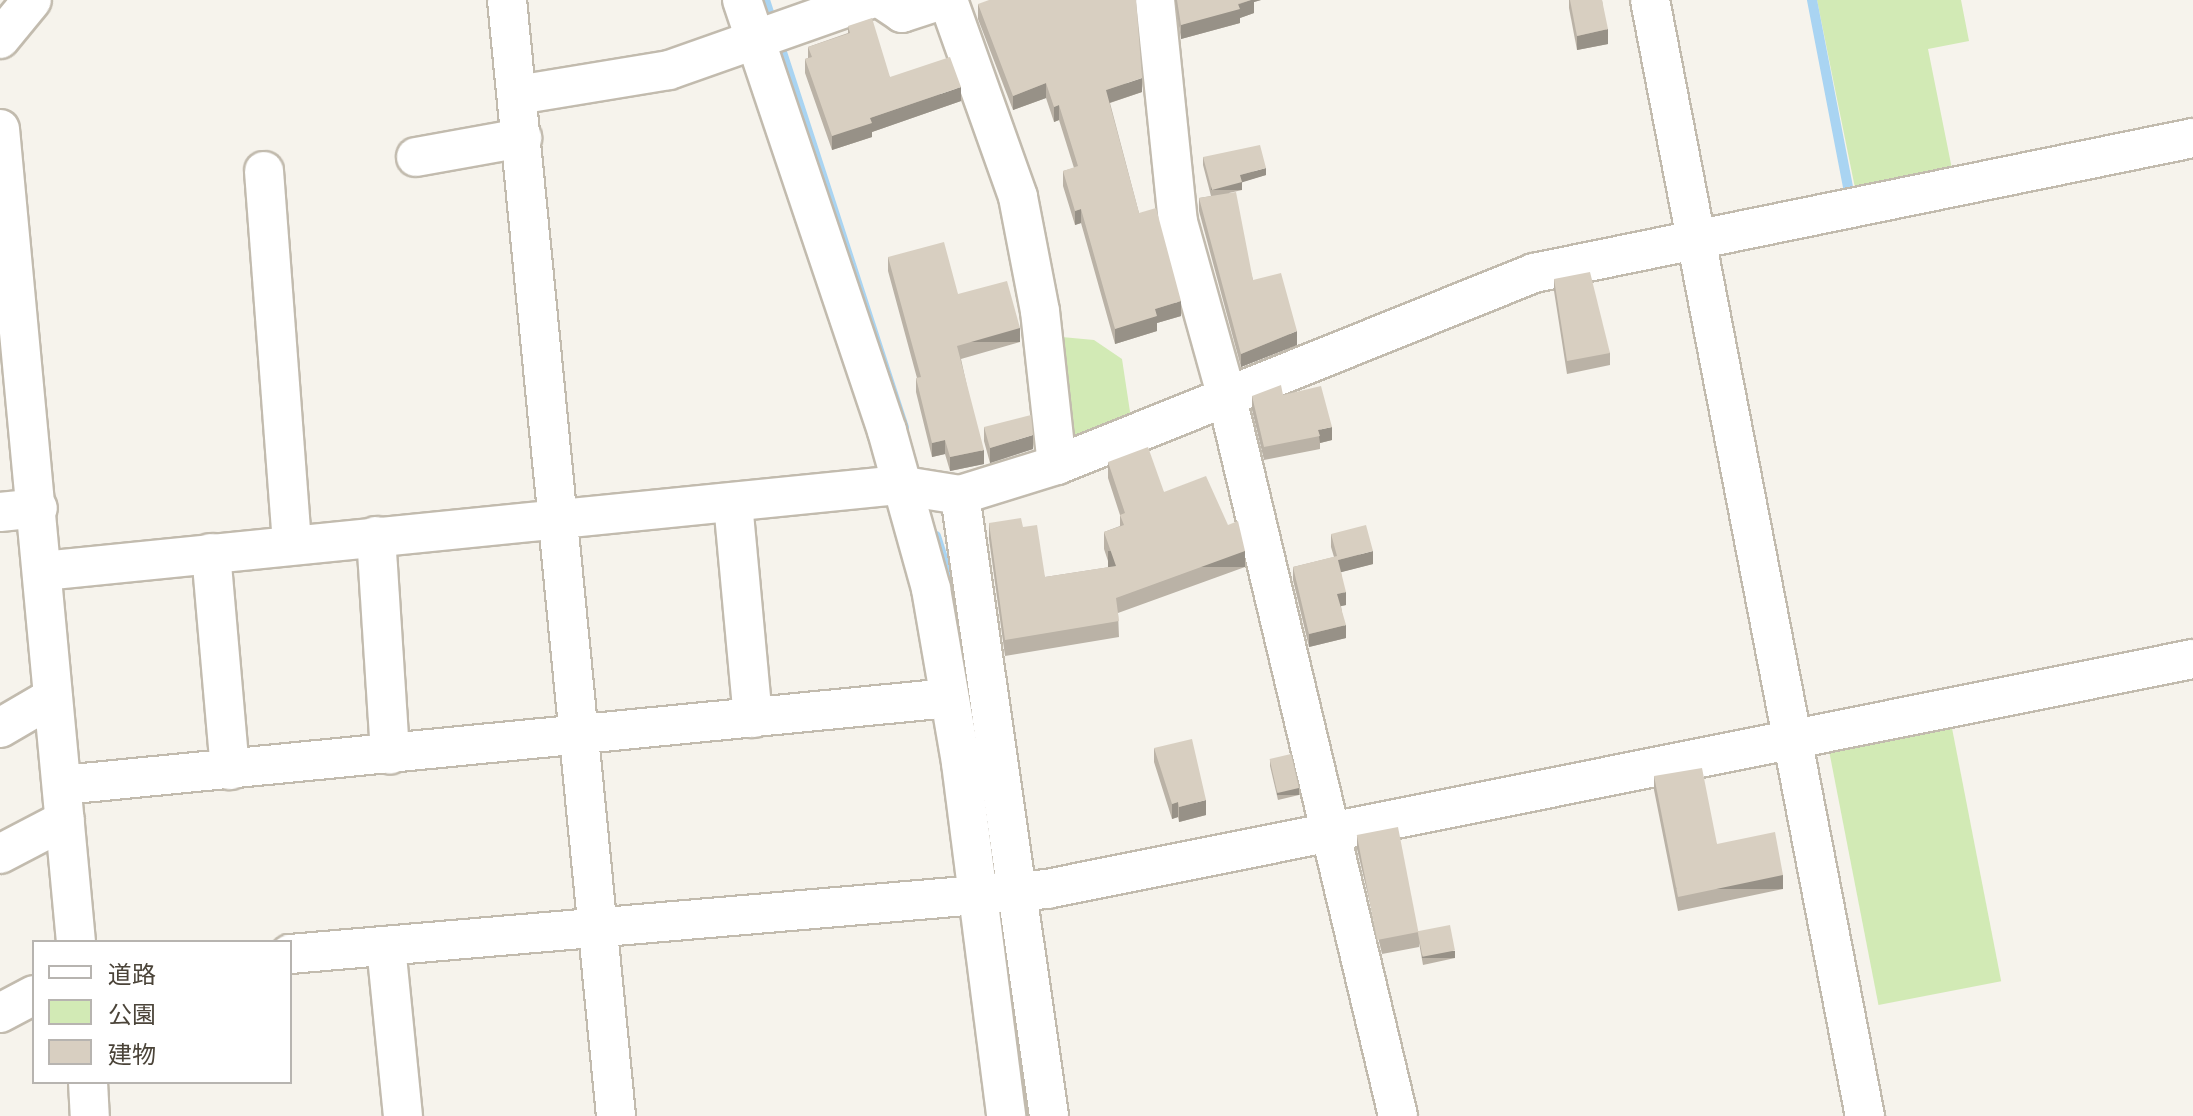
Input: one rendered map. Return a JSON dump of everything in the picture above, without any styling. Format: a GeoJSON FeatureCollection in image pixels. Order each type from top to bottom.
{"type":"FeatureCollection","features":[{"type":"Feature","properties":{"kind":"street"},"geometry":{"type":"LineString","coordinates":[[0,39],[32,0]]}},
{"type":"Feature","properties":{"kind":"street"},"geometry":{"type":"LineString","coordinates":[[507,0],[582,735],[616,1116]]}},
{"type":"Feature","properties":{"kind":"street"},"geometry":{"type":"LineString","coordinates":[[742,0],[887,431],[898,485],[931,589],[977,894],[1006,1116]]}},
{"type":"Feature","properties":{"kind":"street"},"geometry":{"type":"LineString","coordinates":[[518,95],[669,70],[868,0]]}},
{"type":"Feature","properties":{"kind":"street"},"geometry":{"type":"LineString","coordinates":[[883,0],[902,13],[945,0],[1018,197],[1040,311],[1057,465]]}},
{"type":"Feature","properties":{"kind":"street"},"geometry":{"type":"LineString","coordinates":[[1155,0],[1178,222],[1227,398],[1398,1116]]}},
{"type":"Feature","properties":{"kind":"street"},"geometry":{"type":"LineString","coordinates":[[1650,0],[1865,1116]]}},
{"type":"Feature","properties":{"kind":"street"},"geometry":{"type":"LineString","coordinates":[[0,129],[38,508],[76,940]]}},
{"type":"Feature","properties":{"kind":"street"},"geometry":{"type":"LineString","coordinates":[[416,157],[522,138]]}},
{"type":"Feature","properties":{"kind":"street"},"geometry":{"type":"LineString","coordinates":[[43,571],[898,485],[960,495],[1057,465],[1534,273],[2193,138]]}},
{"type":"Feature","properties":{"kind":"street"},"geometry":{"type":"LineString","coordinates":[[264,171],[292,544]]}},
{"type":"Feature","properties":{"kind":"street"},"geometry":{"type":"LineString","coordinates":[[960,495],[1020,892],[1049,1116]]}},
{"type":"Feature","properties":{"kind":"street"},"geometry":{"type":"LineString","coordinates":[[733,503],[753,718]]}},
{"type":"Feature","properties":{"kind":"street"},"geometry":{"type":"LineString","coordinates":[[0,512],[38,508]]}},
{"type":"Feature","properties":{"kind":"street"},"geometry":{"type":"LineString","coordinates":[[376,536],[390,755]]}},
{"type":"Feature","properties":{"kind":"street"},"geometry":{"type":"LineString","coordinates":[[211,553],[230,770]]}},
{"type":"Feature","properties":{"kind":"street"},"geometry":{"type":"LineString","coordinates":[[292,954],[1020,892],[1329,834],[2193,659]]}},
{"type":"Feature","properties":{"kind":"street"},"geometry":{"type":"LineString","coordinates":[[0,728],[53,697]]}},
{"type":"Feature","properties":{"kind":"street"},"geometry":{"type":"LineString","coordinates":[[0,854],[64,803],[230,770],[949,698]]}},
{"type":"Feature","properties":{"kind":"street"},"geometry":{"type":"LineString","coordinates":[[386,946],[403,1116]]}},
{"type":"Feature","properties":{"kind":"street"},"geometry":{"type":"LineString","coordinates":[[0,1013],[32,996]]}},
{"type":"Feature","properties":{"kind":"street"},"geometry":{"type":"LineString","coordinates":[[88,1084],[90,1116]]}},
{"type":"Feature","properties":{"kind":"green space"},"geometry":{"type":"Polygon","coordinates":[[[1817,0],[1961,0],[1969,41],[1928,49],[1953,174],[1856,193],[1817,0]]]}},
{"type":"Feature","properties":{"kind":"green space"},"geometry":{"type":"Polygon","coordinates":[[[1051,336],[1094,340],[1122,359],[1132,425],[1072,452],[1051,336]]]}},
{"type":"Feature","properties":{"kind":"green space"},"geometry":{"type":"Polygon","coordinates":[[[1951,723],[2001,981],[1878,1005],[1828,747],[1951,723]]]}},
{"type":"Feature","properties":{"kind":"building"},"geometry":{"type":"Polygon","coordinates":[[[989,0],[1136,0],[1142,78],[1106,90],[1139,213],[1156,208],[1181,301],[1155,309],[1157,316],[1115,329],[1081,209],[1075,211],[1063,171],[1078,166],[1059,105],[1054,107],[1046,83],[1013,96],[978,4],[989,0]]]}},
{"type":"Feature","properties":{"kind":"building"},"geometry":{"type":"Polygon","coordinates":[[[1177,0],[1251,0],[1238,4],[1240,9],[1181,25],[1177,0]]]}},
{"type":"Feature","properties":{"kind":"building"},"geometry":{"type":"Polygon","coordinates":[[[1570,0],[1602,0],[1608,29],[1577,36],[1570,0]]]}},
{"type":"Feature","properties":{"kind":"building"},"geometry":{"type":"Polygon","coordinates":[[[872,18],[890,77],[950,57],[961,87],[870,118],[872,123],[832,136],[805,59],[812,57],[808,47],[850,33],[848,26],[872,18]]]}},
{"type":"Feature","properties":{"kind":"building"},"geometry":{"type":"Polygon","coordinates":[[[1260,145],[1266,168],[1240,175],[1242,182],[1212,190],[1203,157],[1260,145]]]}},
{"type":"Feature","properties":{"kind":"building"},"geometry":{"type":"Polygon","coordinates":[[[1236,192],[1253,280],[1281,273],[1297,331],[1241,354],[1199,198],[1236,192]]]}},
{"type":"Feature","properties":{"kind":"building"},"geometry":{"type":"Polygon","coordinates":[[[944,242],[958,294],[1007,281],[1020,328],[957,346],[984,450],[950,457],[945,440],[932,443],[916,378],[921,377],[888,257],[944,242]]]}},
{"type":"Feature","properties":{"kind":"building"},"geometry":{"type":"Polygon","coordinates":[[[1590,272],[1610,353],[1567,361],[1554,279],[1590,272]]]}},
{"type":"Feature","properties":{"kind":"building"},"geometry":{"type":"Polygon","coordinates":[[[1281,385],[1283,395],[1321,386],[1332,427],[1318,430],[1320,436],[1264,447],[1252,396],[1281,385]]]}},
{"type":"Feature","properties":{"kind":"building"},"geometry":{"type":"Polygon","coordinates":[[[1031,415],[1033,435],[990,448],[984,427],[1031,415]]]}},
{"type":"Feature","properties":{"kind":"building"},"geometry":{"type":"Polygon","coordinates":[[[1148,447],[1164,492],[1206,476],[1228,525],[1238,521],[1245,551],[1116,598],[1119,621],[1005,640],[989,523],[1021,518],[1023,527],[1037,525],[1045,577],[1116,566],[1104,532],[1124,525],[1120,515],[1125,513],[1108,462],[1148,447]]]}},
{"type":"Feature","properties":{"kind":"building"},"geometry":{"type":"Polygon","coordinates":[[[1366,525],[1373,551],[1338,560],[1346,592],[1337,594],[1346,625],[1309,634],[1293,567],[1337,556],[1331,534],[1366,525]]]}},
{"type":"Feature","properties":{"kind":"building"},"geometry":{"type":"Polygon","coordinates":[[[1192,739],[1206,800],[1179,807],[1178,802],[1172,804],[1154,748],[1192,739]]]}},
{"type":"Feature","properties":{"kind":"building"},"geometry":{"type":"Polygon","coordinates":[[[1291,754],[1299,788],[1277,793],[1270,759],[1291,754]]]}},
{"type":"Feature","properties":{"kind":"building"},"geometry":{"type":"Polygon","coordinates":[[[1702,768],[1717,844],[1775,832],[1783,875],[1678,897],[1654,776],[1702,768]]]}},
{"type":"Feature","properties":{"kind":"building"},"geometry":{"type":"Polygon","coordinates":[[[1398,827],[1418,932],[1377,940],[1357,835],[1398,827]]]}},
{"type":"Feature","properties":{"kind":"building"},"geometry":{"type":"Polygon","coordinates":[[[1450,925],[1455,951],[1423,957],[1418,931],[1450,925]]]}},
{"type":"Feature","properties":{"kind":"waterway"},"geometry":{"type":"LineString","coordinates":[[765,0],[772,22]]}},
{"type":"Feature","properties":{"kind":"waterway"},"geometry":{"type":"LineString","coordinates":[[1812,0],[1849,193]]}},
{"type":"Feature","properties":{"kind":"waterway"},"geometry":{"type":"LineString","coordinates":[[781,49],[904,427]]}},
{"type":"Feature","properties":{"kind":"waterway"},"geometry":{"type":"LineString","coordinates":[[936,536],[955,596],[972,716]]}}]}
